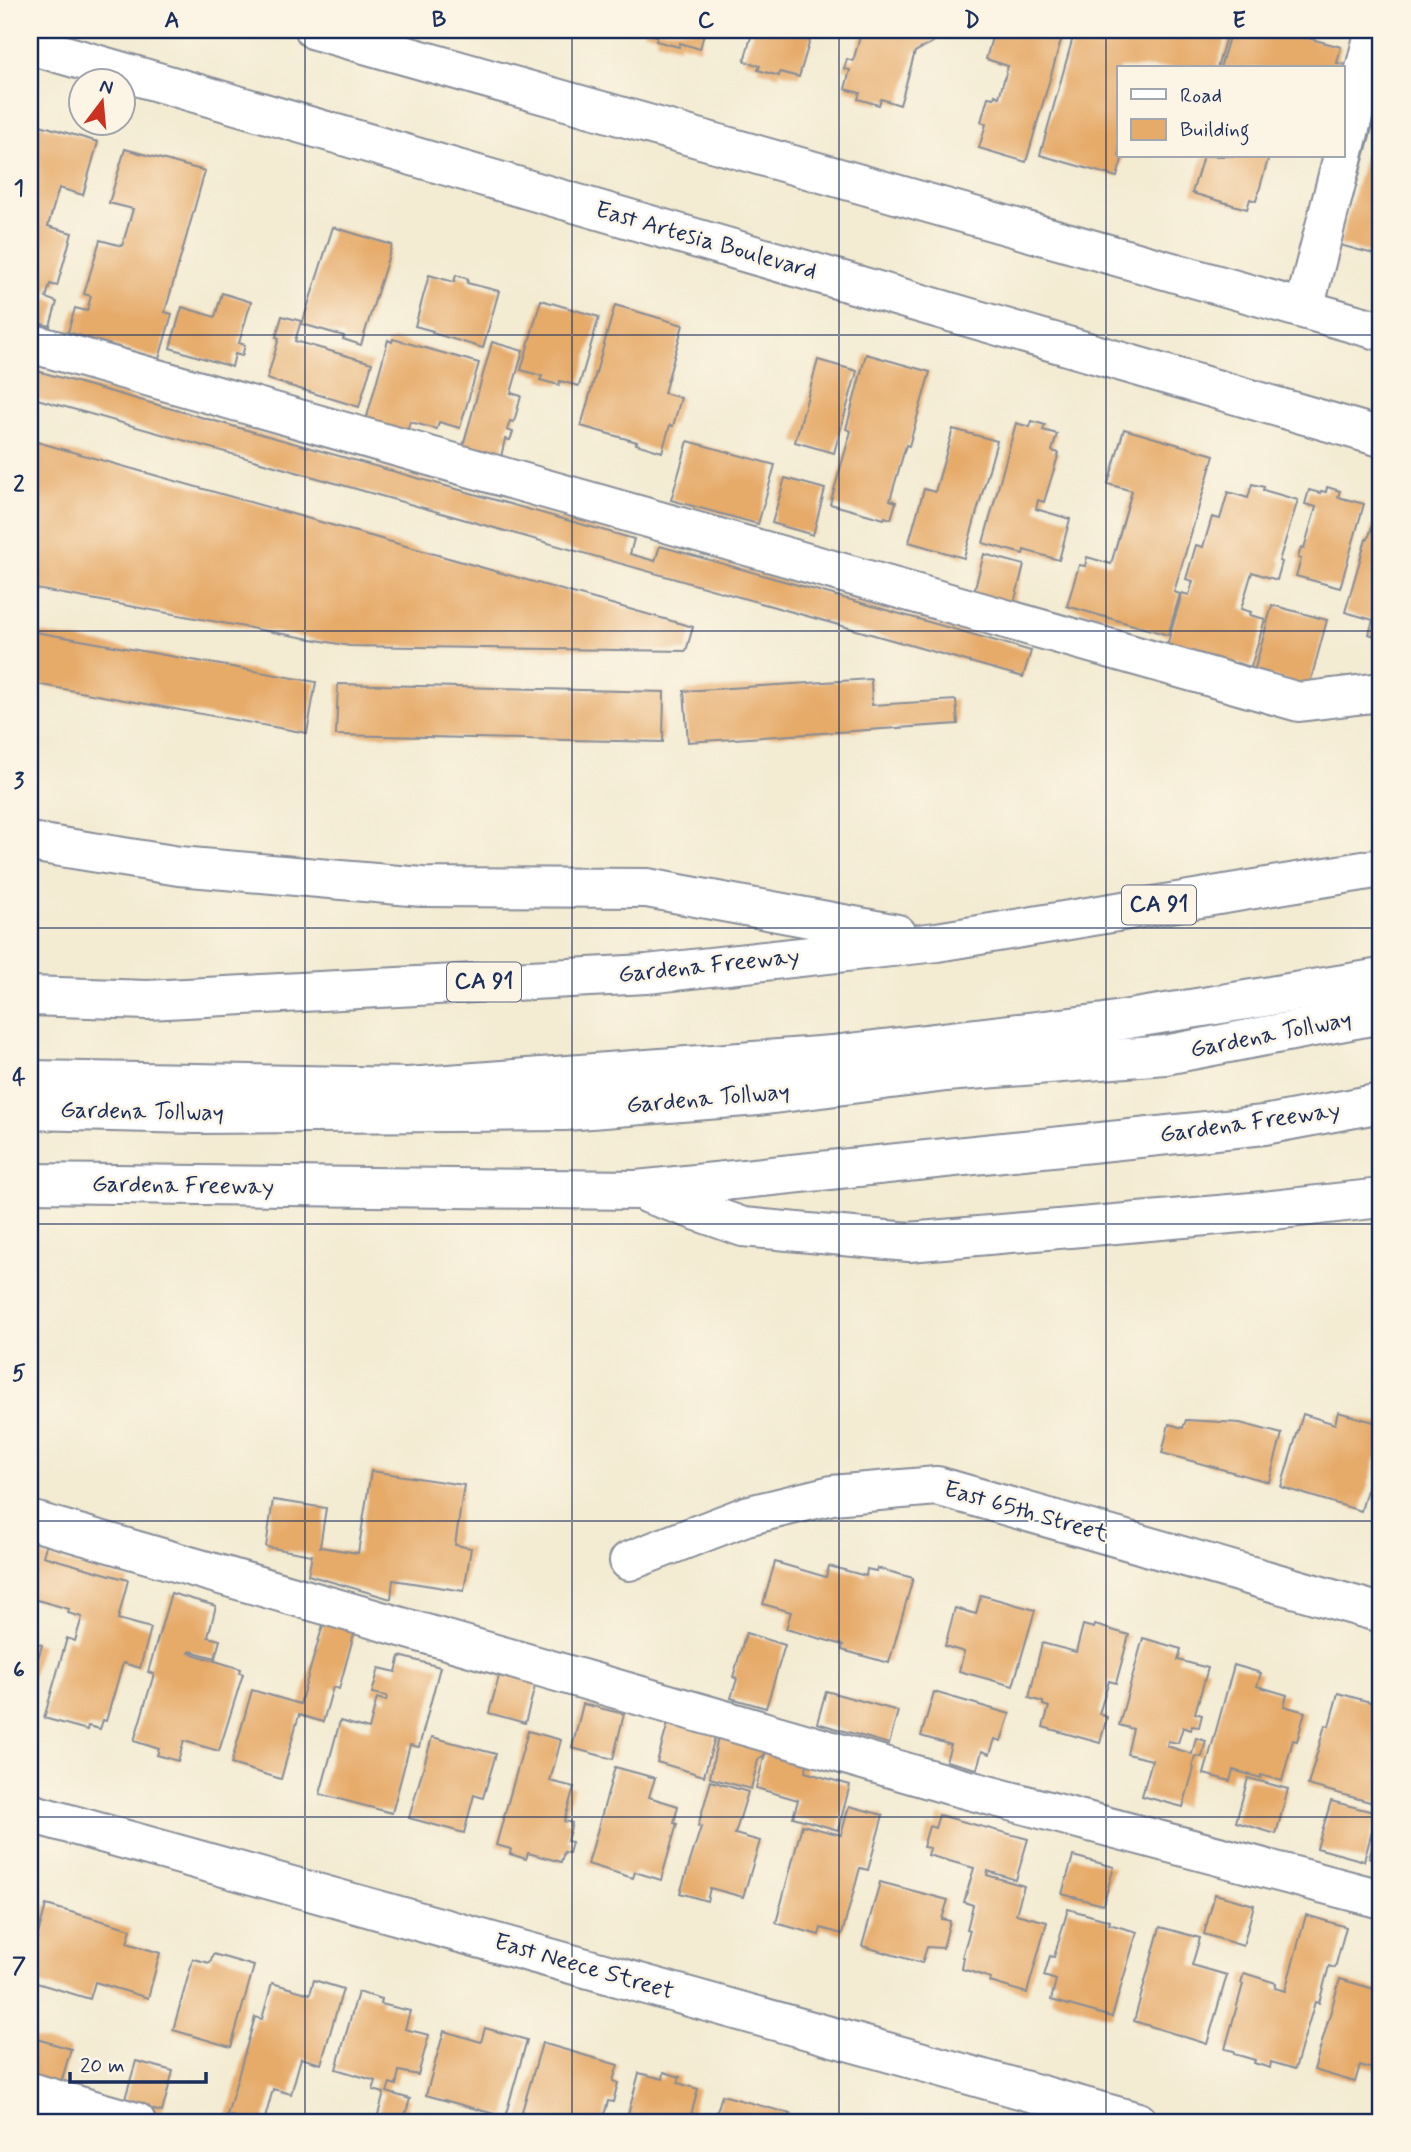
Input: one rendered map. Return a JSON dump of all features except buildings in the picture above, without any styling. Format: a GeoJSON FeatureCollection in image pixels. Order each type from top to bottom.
{"type":"FeatureCollection","features":[{"type":"Feature","properties":{"kind":"main road"},"geometry":{"type":"LineString","coordinates":[[315,30],[1381,331]]}},
{"type":"Feature","properties":{"kind":"main road"},"geometry":{"type":"LineString","coordinates":[[1344,152],[1375,30]]}},
{"type":"Feature","properties":{"kind":"main road","name":"East Artesia Boulevard"},"geometry":{"type":"LineString","coordinates":[[30,45],[1381,437]]}},
{"type":"Feature","properties":{"kind":"main road"},"geometry":{"type":"LineString","coordinates":[[1304,309],[1342,158]]}},
{"type":"Feature","properties":{"kind":"main road"},"geometry":{"type":"LineString","coordinates":[[30,343],[1299,702],[1381,692]]}},
{"type":"Feature","properties":{"kind":"main road"},"geometry":{"type":"LineString","coordinates":[[30,842],[179,866],[422,887],[647,888],[937,942]]}},
{"type":"Feature","properties":{"kind":"main road","name":"Gardena Freeway"},"geometry":{"type":"LineString","coordinates":[[30,996],[147,1000],[647,974],[937,942],[1381,868]]}},
{"type":"Feature","properties":{"kind":"main road","name":"Gardena Tollway"},"geometry":{"type":"LineString","coordinates":[[30,1080],[408,1087],[517,1079],[859,1052],[1104,1023],[1381,978]]}},
{"type":"Feature","properties":{"kind":"main road","name":"Gardena Tollway"},"geometry":{"type":"LineString","coordinates":[[30,1110],[195,1114],[565,1111],[758,1096],[946,1072],[1166,1055],[1381,1014]]}},
{"type":"Feature","properties":{"kind":"main road","name":"Gardena Freeway"},"geometry":{"type":"LineString","coordinates":[[30,1183],[637,1190],[1264,1125],[1381,1103]]}},
{"type":"Feature","properties":{"kind":"main road"},"geometry":{"type":"LineString","coordinates":[[637,1190],[743,1227],[909,1242],[1381,1198]]}},
{"type":"Feature","properties":{"kind":"main road","name":"East 65th Street"},"geometry":{"type":"LineString","coordinates":[[629,1561],[746,1516],[832,1495],[937,1486],[1381,1613]]}},
{"type":"Feature","properties":{"kind":"main road"},"geometry":{"type":"LineString","coordinates":[[30,1520],[950,1785],[1381,1899]]}},
{"type":"Feature","properties":{"kind":"main road","name":"East Neece Street"},"geometry":{"type":"LineString","coordinates":[[30,1813],[1138,2122]]}},
{"type":"Feature","properties":{"kind":"main road"},"geometry":{"type":"LineString","coordinates":[[30,2092],[136,2122]]}}]}
